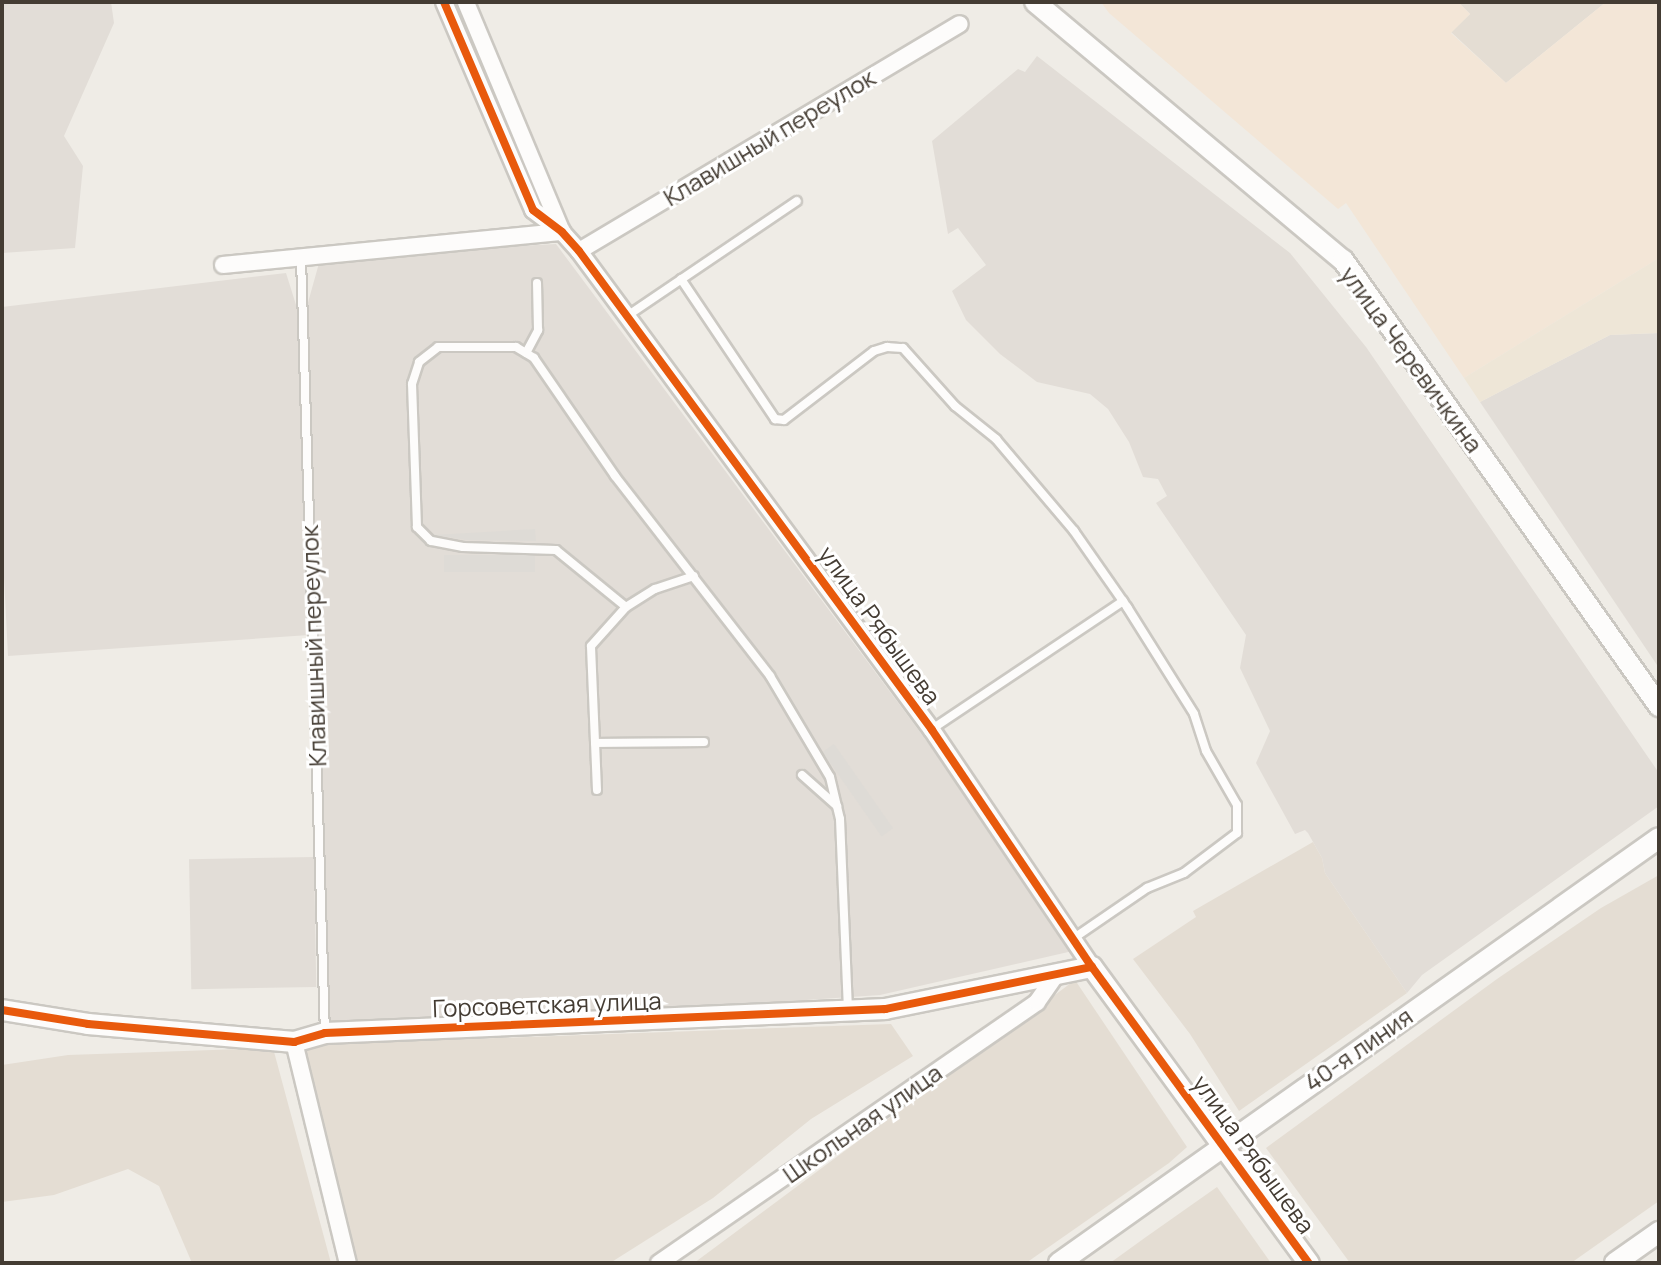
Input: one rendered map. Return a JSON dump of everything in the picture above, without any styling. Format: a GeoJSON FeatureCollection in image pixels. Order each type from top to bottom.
{"type":"FeatureCollection","features":[{"type":"Feature","properties":{"kind":"street","name":"улица Рябышева"},"geometry":{"type":"LineString","coordinates":[[444,2],[533,210],[562,232],[579,251],[627,316],[932,730],[1092,967],[1309,1263]]}},
{"type":"Feature","properties":{"kind":"street","name":"улица Рябышева"},"geometry":{"type":"LineString","coordinates":[[466,2],[562,232]]}},
{"type":"Feature","properties":{"kind":"street","name":"улица Черевичкина"},"geometry":{"type":"LineString","coordinates":[[1035,2],[1343,260],[1659,706]]}},
{"type":"Feature","properties":{"kind":"street","name":"Клавишный переулок"},"geometry":{"type":"LineString","coordinates":[[579,251],[960,24]]}},
{"type":"Feature","properties":{"kind":"street"},"geometry":{"type":"LineString","coordinates":[[499,130],[517,123]]}},
{"type":"Feature","properties":{"kind":"street"},"geometry":{"type":"LineString","coordinates":[[223,265],[562,232]]}},
{"type":"Feature","properties":{"kind":"street","name":"40-я линия"},"geometry":{"type":"LineString","coordinates":[[1059,1263],[1659,838]]}},
{"type":"Feature","properties":{"kind":"street","name":"Горсоветская улица"},"geometry":{"type":"LineString","coordinates":[[2,1010],[88,1024],[294,1042],[325,1033],[885,1009],[1092,967]]}},
{"type":"Feature","properties":{"kind":"street","name":"Школьная улица"},"geometry":{"type":"LineString","coordinates":[[659,1263],[1037,1002],[1057,973]]}},
{"type":"Feature","properties":{"kind":"street"},"geometry":{"type":"LineString","coordinates":[[294,1042],[348,1263]]}},
{"type":"Feature","properties":{"kind":"street"},"geometry":{"type":"LineString","coordinates":[[1615,1263],[1659,1232]]}},
{"type":"Feature","properties":{"kind":"lane"},"geometry":{"type":"LineString","coordinates":[[627,316],[797,201]]}},
{"type":"Feature","properties":{"kind":"lane","name":"Клавишный переулок"},"geometry":{"type":"LineString","coordinates":[[301,258],[325,1033]]}},
{"type":"Feature","properties":{"kind":"lane"},"geometry":{"type":"LineString","coordinates":[[681,279],[775,419],[784,420],[874,351],[887,347],[903,348],[955,406],[996,439],[1074,531],[1123,601],[1194,714],[1206,751],[1237,805],[1237,833],[1184,873],[1147,888],[1073,939]]}},
{"type":"Feature","properties":{"kind":"lane"},"geometry":{"type":"LineString","coordinates":[[526,353],[538,330],[537,283]]}},
{"type":"Feature","properties":{"kind":"lane"},"geometry":{"type":"LineString","coordinates":[[626,607],[556,550],[463,547],[431,541],[417,527],[412,384],[419,362],[438,347],[516,347],[534,358],[615,476],[770,676],[830,777],[837,807],[848,1011]]}},
{"type":"Feature","properties":{"kind":"lane"},"geometry":{"type":"LineString","coordinates":[[597,790],[591,646],[626,607],[655,589],[694,576]]}},
{"type":"Feature","properties":{"kind":"lane"},"geometry":{"type":"LineString","coordinates":[[932,730],[1123,601]]}},
{"type":"Feature","properties":{"kind":"lane"},"geometry":{"type":"LineString","coordinates":[[595,743],[704,742]]}},
{"type":"Feature","properties":{"kind":"lane"},"geometry":{"type":"LineString","coordinates":[[802,775],[837,807]]}},
{"type":"Feature","properties":{"kind":"shaded area"},"geometry":{"type":"Polygon","coordinates":[[[2,2],[111,2],[114,23],[64,136],[83,166],[75,248],[2,253],[2,2]]]}},
{"type":"Feature","properties":{"kind":"shaded area"},"geometry":{"type":"Polygon","coordinates":[[[1101,2],[1458,2],[1470,14],[1451,33],[1506,83],[1606,2],[1659,2],[1659,258],[1464,378],[1346,203],[1338,209],[1109,13],[1101,2]]]}},
{"type":"Feature","properties":{"kind":"shaded area"},"geometry":{"type":"Polygon","coordinates":[[[1458,2],[1606,2],[1506,83],[1451,32],[1470,14],[1458,2]]]}},
{"type":"Feature","properties":{"kind":"shaded area"},"geometry":{"type":"Polygon","coordinates":[[[1037,56],[1290,253],[1366,347],[1659,773],[1659,806],[1422,975],[1407,993],[1325,873],[1322,858],[1308,833],[1305,830],[1295,834],[1256,763],[1270,731],[1240,668],[1246,635],[1156,503],[1167,496],[1158,479],[1143,477],[1129,442],[1108,409],[1090,394],[1037,382],[1000,354],[966,320],[952,291],[986,265],[958,228],[948,234],[932,141],[1018,69],[1025,72],[1037,56]]]}},
{"type":"Feature","properties":{"kind":"shaded area"},"geometry":{"type":"Polygon","coordinates":[[[556,244],[955,779],[1077,950],[880,995],[325,1033],[309,635],[8,656],[2,538],[2,307],[286,273],[302,324],[321,256],[556,244]]]}},
{"type":"Feature","properties":{"kind":"shaded area"},"geometry":{"type":"Polygon","coordinates":[[[1659,258],[1659,333],[1610,335],[1480,402],[1464,378],[1659,258]]]}},
{"type":"Feature","properties":{"kind":"shaded area"},"geometry":{"type":"Polygon","coordinates":[[[1659,333],[1659,668],[1480,402],[1610,335],[1659,333]]]}},
{"type":"Feature","properties":{"kind":"shaded area"},"geometry":{"type":"Polygon","coordinates":[[[535,529],[536,541],[467,540],[434,535],[535,529]]]}},
{"type":"Feature","properties":{"kind":"shaded area"},"geometry":{"type":"Polygon","coordinates":[[[444,555],[535,555],[535,572],[444,572],[444,555]]]}},
{"type":"Feature","properties":{"kind":"shaded area"},"geometry":{"type":"Polygon","coordinates":[[[834,744],[893,828],[882,836],[823,752],[834,744]]]}},
{"type":"Feature","properties":{"kind":"shaded area"},"geometry":{"type":"Polygon","coordinates":[[[1313,842],[1322,858],[1325,873],[1407,993],[1239,1111],[1190,1034],[1133,959],[1196,917],[1193,911],[1313,842]]]}},
{"type":"Feature","properties":{"kind":"shaded area"},"geometry":{"type":"Polygon","coordinates":[[[314,857],[316,987],[191,989],[189,859],[314,857]]]}},
{"type":"Feature","properties":{"kind":"shaded area"},"geometry":{"type":"Polygon","coordinates":[[[1659,875],[1659,1201],[1571,1263],[1350,1263],[1266,1148],[1497,979],[1601,908],[1659,875]]]}},
{"type":"Feature","properties":{"kind":"shaded area"},"geometry":{"type":"Polygon","coordinates":[[[1075,980],[1187,1147],[1169,1163],[1026,1263],[694,1263],[1075,980]]]}},
{"type":"Feature","properties":{"kind":"shaded area"},"geometry":{"type":"Polygon","coordinates":[[[891,1024],[913,1056],[811,1119],[713,1198],[610,1263],[354,1263],[304,1048],[330,1044],[891,1024]]]}},
{"type":"Feature","properties":{"kind":"shaded area"},"geometry":{"type":"Polygon","coordinates":[[[273,1048],[331,1263],[192,1263],[159,1186],[128,1169],[54,1195],[2,1202],[2,1065],[68,1055],[273,1048]]]}},
{"type":"Feature","properties":{"kind":"shaded area"},"geometry":{"type":"Polygon","coordinates":[[[1217,1187],[1271,1263],[1110,1263],[1146,1237],[1217,1187]]]}},
{"type":"Feature","properties":{"kind":"cycle path"},"geometry":{"type":"LineString","coordinates":[[444,2],[533,210],[562,232],[579,251],[932,730],[1092,967],[1309,1263]]}},
{"type":"Feature","properties":{"kind":"cycle path"},"geometry":{"type":"LineString","coordinates":[[2,1010],[88,1024],[294,1042],[325,1033],[885,1009],[1092,967]]}}]}
